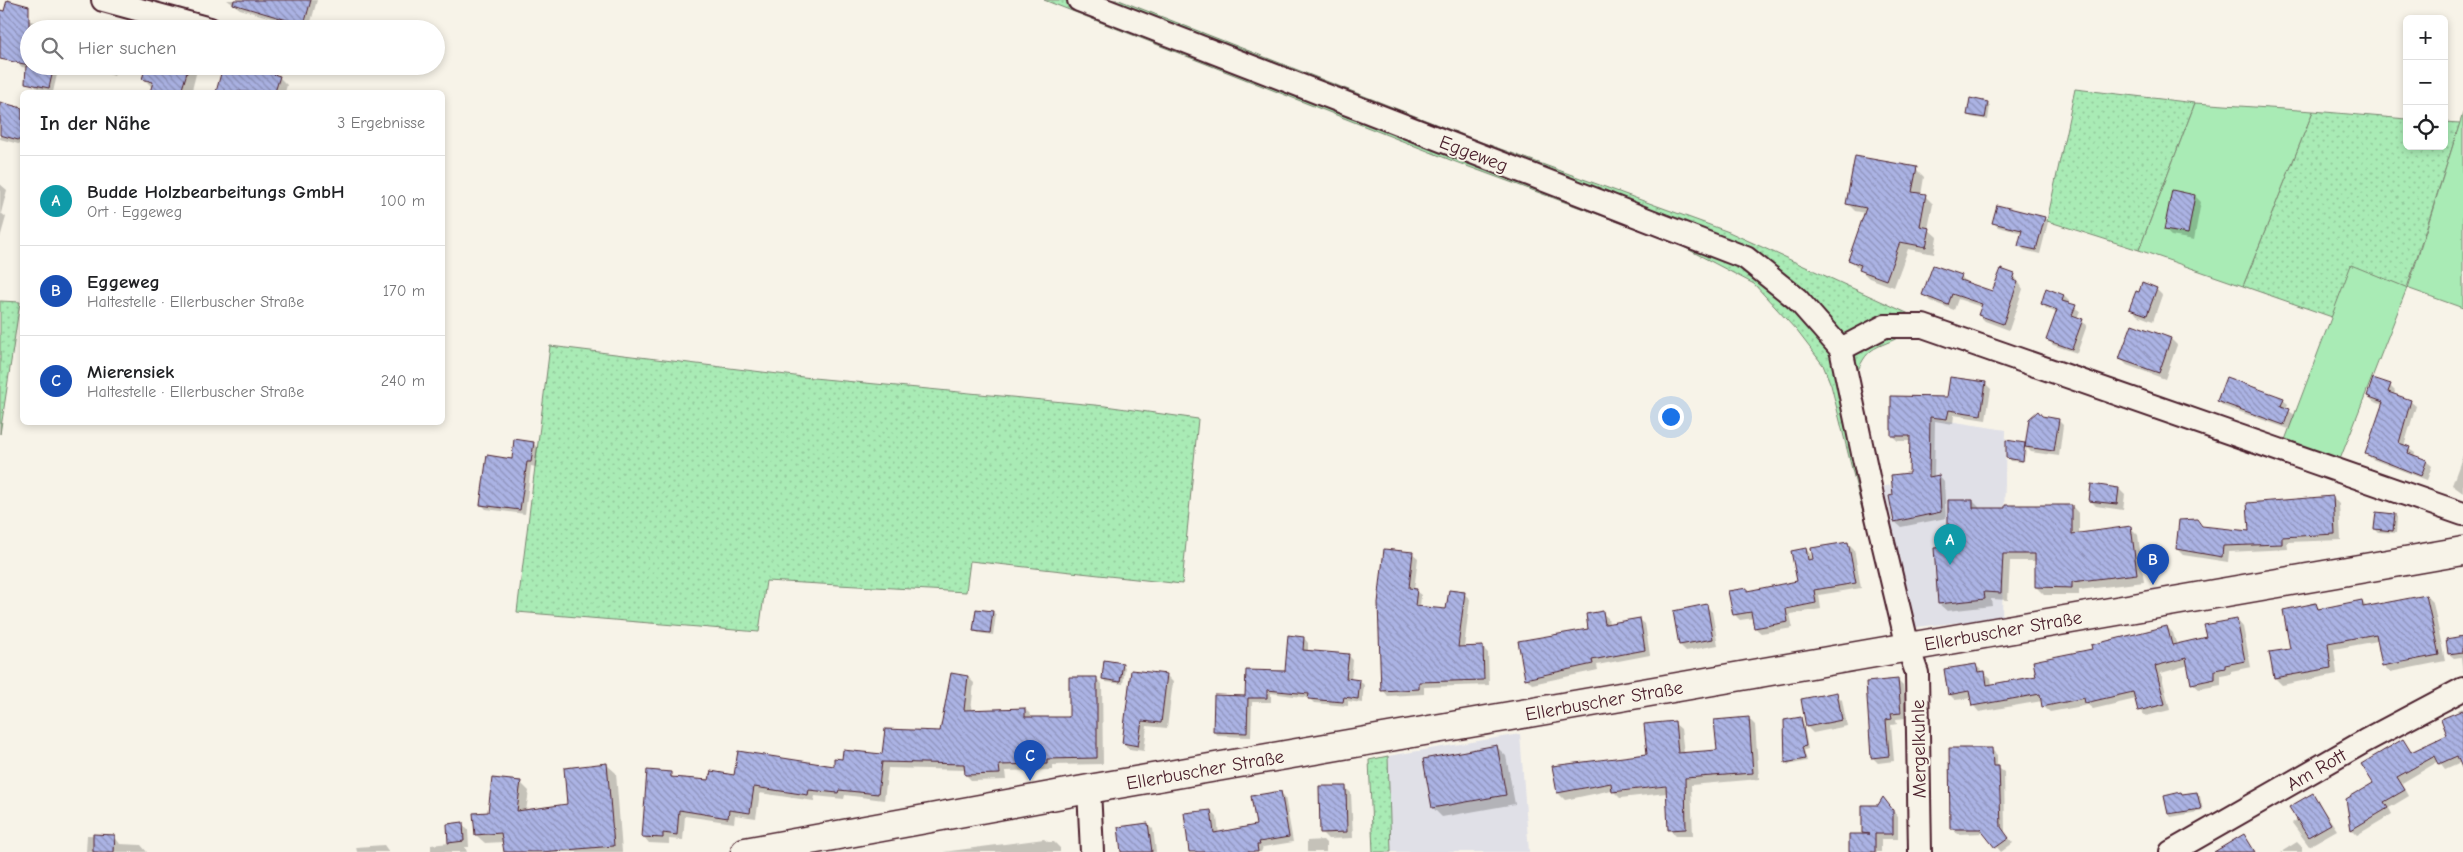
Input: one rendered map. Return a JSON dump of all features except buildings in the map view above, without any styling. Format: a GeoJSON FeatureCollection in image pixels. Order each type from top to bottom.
{"type":"FeatureCollection","features":[{"type":"Feature","properties":{"kind":"main road","name":"Ellerbuscher Straße"},"geometry":{"type":"LineString","coordinates":[[745,852],[1089,789],[2463,551]]}},
{"type":"Feature","properties":{"kind":"street"},"geometry":{"type":"LineString","coordinates":[[103,0],[177,20]]}},
{"type":"Feature","properties":{"kind":"street","name":"Eggeweg"},"geometry":{"type":"LineString","coordinates":[[1079,0],[1746,258],[1797,299],[1841,349],[1872,496],[1908,647]]}},
{"type":"Feature","properties":{"kind":"street"},"geometry":{"type":"LineString","coordinates":[[1841,349],[1885,326],[1923,326],[2463,514]]}},
{"type":"Feature","properties":{"kind":"street","name":"Mergelkuhle"},"geometry":{"type":"LineString","coordinates":[[1908,647],[1917,673],[1920,852]]}},
{"type":"Feature","properties":{"kind":"street","name":"Am Rott"},"geometry":{"type":"LineString","coordinates":[[2171,852],[2365,741],[2463,689]]}},
{"type":"Feature","properties":{"kind":"street"},"geometry":{"type":"LineString","coordinates":[[1089,789],[1092,852]]}},
{"type":"Feature","properties":{"kind":"shaded area"},"geometry":{"type":"Polygon","coordinates":[[[1930,418],[2006,430],[2002,618],[1916,627],[1882,487],[1930,476],[1930,418]]]}},
{"type":"Feature","properties":{"kind":"shaded area"},"geometry":{"type":"Polygon","coordinates":[[[1520,734],[1529,852],[1391,852],[1388,756],[1520,734]]]}},
{"type":"Feature","properties":{"kind":"green space"},"geometry":{"type":"Polygon","coordinates":[[[1044,0],[1119,0],[1484,143],[1729,232],[1918,318],[1904,334],[1870,352],[1865,357],[1857,373],[1887,509],[1863,513],[1831,385],[1823,365],[1797,331],[1754,284],[1676,243],[1453,161],[1044,0]]]}},
{"type":"Feature","properties":{"kind":"green space"},"geometry":{"type":"Polygon","coordinates":[[[2075,89],[2195,103],[2139,250],[2047,221],[2075,89]]]}},
{"type":"Feature","properties":{"kind":"green space"},"geometry":{"type":"Polygon","coordinates":[[[2195,103],[2313,111],[2243,286],[2139,250],[2195,103]]]}},
{"type":"Feature","properties":{"kind":"green space"},"geometry":{"type":"Polygon","coordinates":[[[2313,111],[2403,119],[2403,150],[2448,150],[2448,122],[2460,123],[2407,288],[2351,266],[2332,317],[2243,286],[2313,111]]]}},
{"type":"Feature","properties":{"kind":"green space"},"geometry":{"type":"Polygon","coordinates":[[[2463,113],[2463,308],[2407,288],[2339,462],[2285,440],[2351,265],[2408,288],[2463,113]]]}},
{"type":"Feature","properties":{"kind":"green space"},"geometry":{"type":"Polygon","coordinates":[[[0,301],[20,302],[0,434],[0,301]]]}},
{"type":"Feature","properties":{"kind":"green space"},"geometry":{"type":"Polygon","coordinates":[[[550,346],[803,377],[1105,406],[1198,419],[1182,584],[970,561],[966,592],[766,581],[759,632],[517,612],[550,346]]]}},
{"type":"Feature","properties":{"kind":"green space"},"geometry":{"type":"Polygon","coordinates":[[[1388,756],[1391,852],[1373,852],[1369,760],[1388,756]]]}},
{"type":"Feature","properties":{"kind":"place","name":"Budde Holzbearbeitungs GmbH"},"geometry":{"type":"Point","coordinates":[1950,565]}},
{"type":"Feature","properties":{"kind":"place","name":"Eggeweg"},"geometry":{"type":"Point","coordinates":[2153,585]}},
{"type":"Feature","properties":{"kind":"place","name":"Mierensiek"},"geometry":{"type":"Point","coordinates":[1030,781]}}]}
